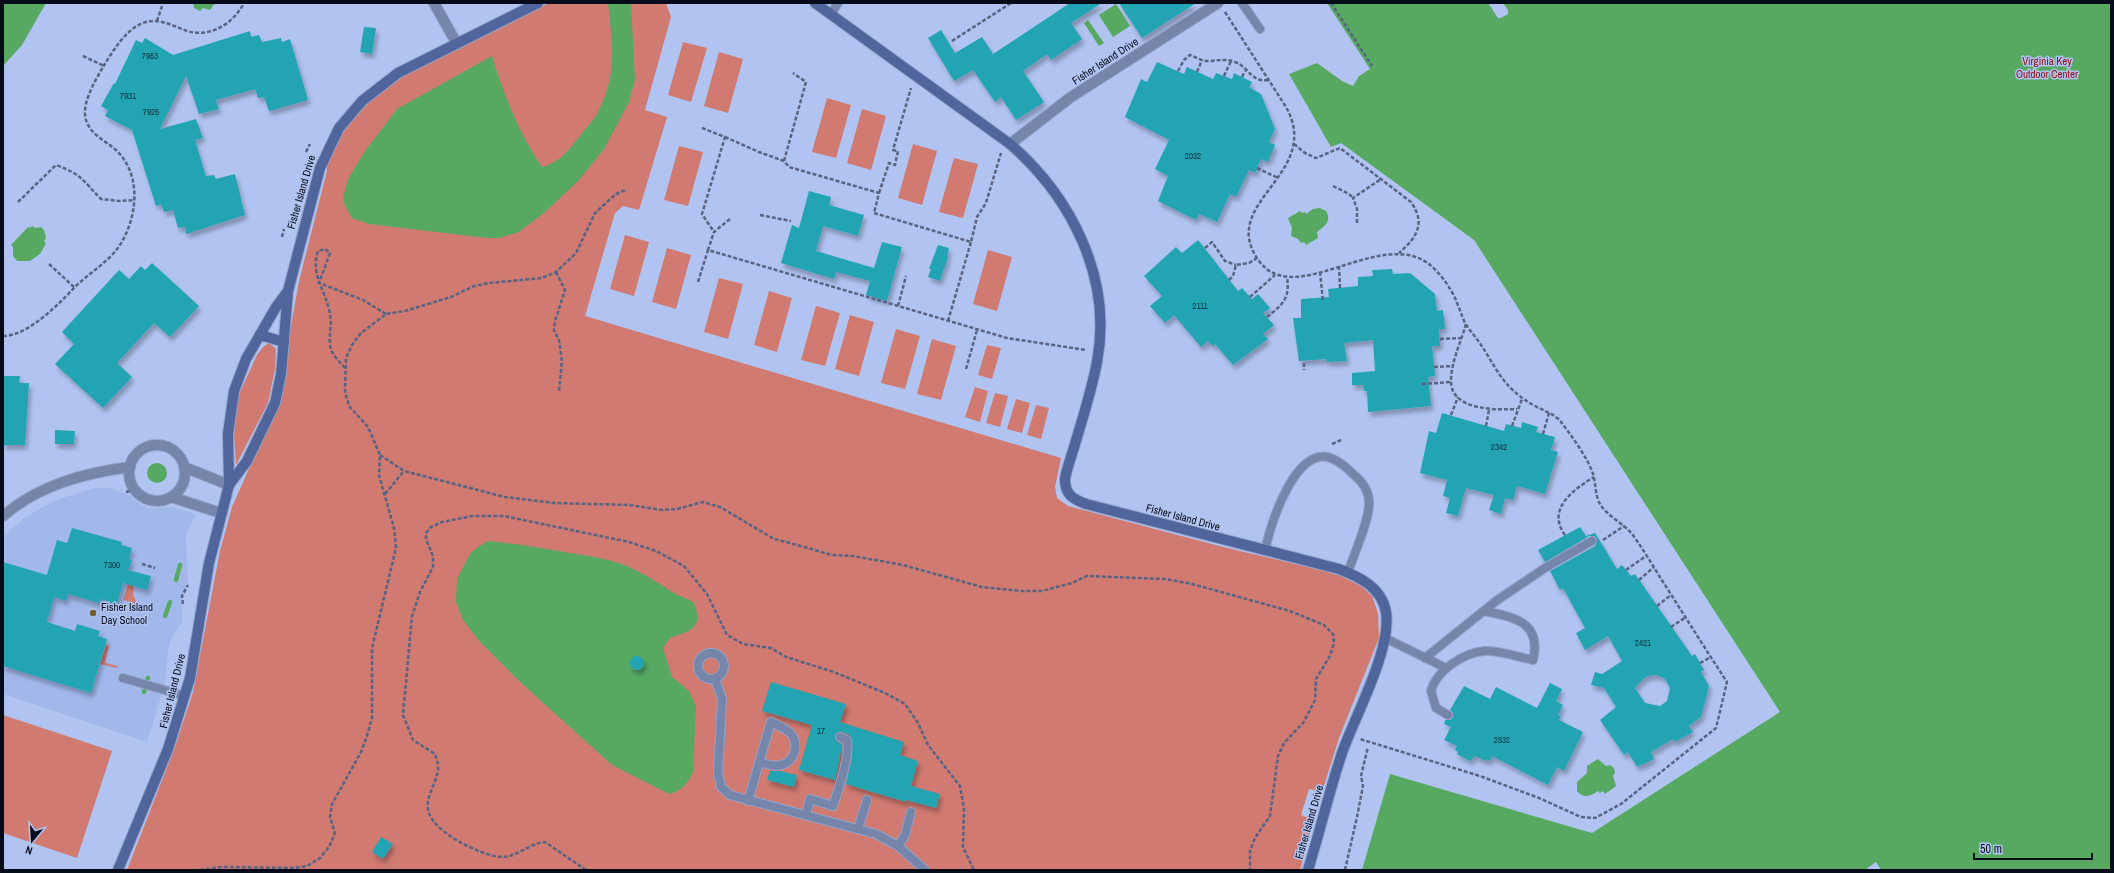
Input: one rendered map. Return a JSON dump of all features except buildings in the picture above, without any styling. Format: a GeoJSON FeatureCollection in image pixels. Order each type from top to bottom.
{"type":"FeatureCollection","features":[{"type":"Feature","properties":{"kind":"street"},"geometry":{"type":"LineString","coordinates":[[434,3],[456,44]]}},
{"type":"Feature","properties":{"kind":"street","name":"Fisher Island Drive"},"geometry":{"type":"LineString","coordinates":[[229,485],[247,461],[271,414],[280,383],[288,291],[320,168],[327,149],[345,119],[371,92],[398,73],[538,3]]}},
{"type":"Feature","properties":{"kind":"street","name":"Fisher Island Drive"},"geometry":{"type":"LineString","coordinates":[[815,3],[1031,163],[1061,199],[1083,240],[1092,265],[1096,284],[1100,312],[1099,352],[1066,473],[1065,484],[1068,494],[1075,500],[1086,504],[1348,572],[1364,581],[1381,598],[1386,616],[1385,638],[1377,664],[1342,754],[1308,870]]}},
{"type":"Feature","properties":{"kind":"street","name":"Fisher Island Drive"},"geometry":{"type":"LineString","coordinates":[[1007,146],[1071,98],[1220,6]]}},
{"type":"Feature","properties":{"kind":"street","name":"Fisher Island Drive"},"geometry":{"type":"LineString","coordinates":[[119,869],[165,758],[190,678],[209,563],[229,485],[228,434],[234,392],[241,369],[260,335],[288,291]]}},
{"type":"Feature","properties":{"kind":"street"},"geometry":{"type":"LineString","coordinates":[[260,335],[284,342]]}},
{"type":"Feature","properties":{"kind":"street"},"geometry":{"type":"LineString","coordinates":[[156,446],[167,448],[176,454],[184,467],[183,483],[171,497],[160,501],[148,499],[130,491],[130,467],[133,460],[146,448],[156,446]]}},
{"type":"Feature","properties":{"kind":"street"},"geometry":{"type":"LineString","coordinates":[[3,516],[29,497],[58,483],[89,474],[130,467]]}},
{"type":"Feature","properties":{"kind":"street"},"geometry":{"type":"LineString","coordinates":[[184,467],[229,485]]}},
{"type":"Feature","properties":{"kind":"street"},"geometry":{"type":"LineString","coordinates":[[171,497],[221,513]]}},
{"type":"Feature","properties":{"kind":"lane"},"geometry":{"type":"LineString","coordinates":[[831,14],[838,3]]}},
{"type":"Feature","properties":{"kind":"lane"},"geometry":{"type":"LineString","coordinates":[[1242,3],[1260,29]]}},
{"type":"Feature","properties":{"kind":"lane"},"geometry":{"type":"LineString","coordinates":[[1265,551],[1272,522],[1288,488],[1307,464],[1319,457],[1328,458],[1358,478],[1363,484],[1369,497],[1368,513],[1348,572]]}},
{"type":"Feature","properties":{"kind":"lane"},"geometry":{"type":"LineString","coordinates":[[1425,658],[1496,601],[1545,568],[1596,542]]}},
{"type":"Feature","properties":{"kind":"lane"},"geometry":{"type":"LineString","coordinates":[[1448,715],[1436,708],[1430,691],[1435,680],[1446,668],[1471,654],[1484,651],[1533,660],[1536,646],[1535,639],[1528,627],[1510,617],[1484,612]]}},
{"type":"Feature","properties":{"kind":"lane"},"geometry":{"type":"LineString","coordinates":[[1385,638],[1446,668]]}},
{"type":"Feature","properties":{"kind":"lane"},"geometry":{"type":"LineString","coordinates":[[122,678],[185,696]]}},
{"type":"Feature","properties":{"kind":"lane"},"geometry":{"type":"LineString","coordinates":[[715,679],[722,699],[718,773],[721,787],[730,795],[748,801],[876,834],[898,846],[925,870]]}},
{"type":"Feature","properties":{"kind":"lane"},"geometry":{"type":"LineString","coordinates":[[748,801],[759,762],[771,722],[789,732],[794,737],[796,746],[790,759],[780,765],[759,762]]}},
{"type":"Feature","properties":{"kind":"lane"},"geometry":{"type":"LineString","coordinates":[[806,815],[810,799],[834,806],[848,745],[847,740],[840,737]]}},
{"type":"Feature","properties":{"kind":"lane"},"geometry":{"type":"LineString","coordinates":[[858,829],[867,800]]}},
{"type":"Feature","properties":{"kind":"lane"},"geometry":{"type":"LineString","coordinates":[[898,846],[905,835],[911,812]]}},
{"type":"Feature","properties":{"kind":"path"},"geometry":{"type":"LineString","coordinates":[[157,21],[163,3]]}},
{"type":"Feature","properties":{"kind":"path"},"geometry":{"type":"LineString","coordinates":[[3,336],[23,329],[44,316],[113,253],[120,245],[131,221],[135,200],[129,172],[122,157],[98,137],[86,120],[85,113],[88,98],[104,66],[118,45],[132,30],[143,23],[157,21],[192,32],[211,32],[232,20],[244,3]]}},
{"type":"Feature","properties":{"kind":"path"},"geometry":{"type":"LineString","coordinates":[[952,41],[1011,3]]}},
{"type":"Feature","properties":{"kind":"path"},"geometry":{"type":"LineString","coordinates":[[1331,3],[1372,66]]}},
{"type":"Feature","properties":{"kind":"path"},"geometry":{"type":"LineString","coordinates":[[1220,6],[1269,80],[1292,118],[1295,135],[1289,161],[1257,206],[1250,223],[1251,242],[1257,258],[1268,271],[1275,275],[1288,277],[1320,272],[1372,257],[1398,254],[1419,259],[1437,272],[1457,301],[1466,324],[1503,379],[1522,399],[1559,420],[1590,468],[1594,477],[1600,504],[1631,533],[1727,682],[1716,728],[1621,804],[1595,818],[1581,817],[1539,798],[1480,776],[1356,738]]}},
{"type":"Feature","properties":{"kind":"path"},"geometry":{"type":"LineString","coordinates":[[1178,71],[1184,60],[1190,55],[1202,60],[1231,61],[1237,63],[1253,78],[1261,82],[1269,80]]}},
{"type":"Feature","properties":{"kind":"path"},"geometry":{"type":"LineString","coordinates":[[83,56],[104,66]]}},
{"type":"Feature","properties":{"kind":"path"},"geometry":{"type":"LineString","coordinates":[[1196,72],[1202,60]]}},
{"type":"Feature","properties":{"kind":"path"},"geometry":{"type":"LineString","coordinates":[[1224,76],[1231,61]]}},
{"type":"Feature","properties":{"kind":"path"},"geometry":{"type":"LineString","coordinates":[[1242,77],[1245,71]]}},
{"type":"Feature","properties":{"kind":"path"},"geometry":{"type":"LineString","coordinates":[[784,161],[806,82],[793,73]]}},
{"type":"Feature","properties":{"kind":"path"},"geometry":{"type":"LineString","coordinates":[[912,82],[893,150],[898,151],[895,165],[889,163],[874,213],[971,242]]}},
{"type":"Feature","properties":{"kind":"path"},"geometry":{"type":"LineString","coordinates":[[702,128],[784,161],[789,167],[880,193]]}},
{"type":"Feature","properties":{"kind":"path"},"geometry":{"type":"LineString","coordinates":[[714,232],[702,214],[725,137]]}},
{"type":"Feature","properties":{"kind":"path"},"geometry":{"type":"LineString","coordinates":[[306,152],[310,144]]}},
{"type":"Feature","properties":{"kind":"path"},"geometry":{"type":"LineString","coordinates":[[1294,144],[1305,153],[1316,158],[1340,148],[1406,197],[1418,214],[1417,234],[1398,254]]}},
{"type":"Feature","properties":{"kind":"path"},"geometry":{"type":"LineString","coordinates":[[948,321],[977,217],[986,203],[1002,152],[1007,146]]}},
{"type":"Feature","properties":{"kind":"path"},"geometry":{"type":"LineString","coordinates":[[18,202],[56,165],[80,176],[101,199],[135,200]]}},
{"type":"Feature","properties":{"kind":"path"},"geometry":{"type":"LineString","coordinates":[[1257,168],[1278,178]]}},
{"type":"Feature","properties":{"kind":"path"},"geometry":{"type":"LineString","coordinates":[[1353,198],[1381,179]]}},
{"type":"Feature","properties":{"kind":"path"},"geometry":{"type":"LineString","coordinates":[[1332,186],[1349,194],[1353,198],[1356,209],[1357,223]]}},
{"type":"Feature","properties":{"kind":"path"},"geometry":{"type":"LineString","coordinates":[[200,870],[221,867],[281,869],[307,866],[320,858],[329,847],[335,833],[330,817],[332,804],[361,752],[372,718],[372,648],[396,548],[394,528],[379,475],[380,454],[368,427],[349,406],[345,392],[346,358],[352,345],[361,333],[386,314],[404,311],[451,297],[474,286],[489,283],[542,278],[556,272],[576,253],[595,213],[616,194],[625,190]]}},
{"type":"Feature","properties":{"kind":"path"},"geometry":{"type":"LineString","coordinates":[[760,215],[791,221]]}},
{"type":"Feature","properties":{"kind":"path"},"geometry":{"type":"LineString","coordinates":[[698,282],[714,232],[730,219]]}},
{"type":"Feature","properties":{"kind":"path"},"geometry":{"type":"LineString","coordinates":[[282,237],[284,229]]}},
{"type":"Feature","properties":{"kind":"path"},"geometry":{"type":"LineString","coordinates":[[1205,248],[1212,242],[1225,261],[1236,265],[1249,263],[1257,258]]}},
{"type":"Feature","properties":{"kind":"path"},"geometry":{"type":"LineString","coordinates":[[320,283],[330,253],[325,249],[318,251],[315,268],[320,283],[330,313],[332,332],[330,345],[335,356],[346,368]]}},
{"type":"Feature","properties":{"kind":"path"},"geometry":{"type":"LineString","coordinates":[[708,250],[1007,338],[1091,351]]}},
{"type":"Feature","properties":{"kind":"path"},"geometry":{"type":"LineString","coordinates":[[49,264],[74,287]]}},
{"type":"Feature","properties":{"kind":"path"},"geometry":{"type":"LineString","coordinates":[[1229,280],[1233,276],[1236,265]]}},
{"type":"Feature","properties":{"kind":"path"},"geometry":{"type":"LineString","coordinates":[[1338,266],[1340,288]]}},
{"type":"Feature","properties":{"kind":"path"},"geometry":{"type":"LineString","coordinates":[[556,272],[565,290],[554,321],[554,330],[559,340],[562,361],[559,391]]}},
{"type":"Feature","properties":{"kind":"path"},"geometry":{"type":"LineString","coordinates":[[1320,272],[1323,301]]}},
{"type":"Feature","properties":{"kind":"path"},"geometry":{"type":"LineString","coordinates":[[1250,297],[1275,275]]}},
{"type":"Feature","properties":{"kind":"path"},"geometry":{"type":"LineString","coordinates":[[898,306],[906,276]]}},
{"type":"Feature","properties":{"kind":"path"},"geometry":{"type":"LineString","coordinates":[[1267,317],[1286,300],[1289,288],[1288,277]]}},
{"type":"Feature","properties":{"kind":"path"},"geometry":{"type":"LineString","coordinates":[[320,283],[363,300],[386,314]]}},
{"type":"Feature","properties":{"kind":"path"},"geometry":{"type":"LineString","coordinates":[[1466,324],[1453,366],[1451,382],[1458,397],[1470,405],[1490,410],[1517,410]]}},
{"type":"Feature","properties":{"kind":"path"},"geometry":{"type":"LineString","coordinates":[[966,369],[977,330]]}},
{"type":"Feature","properties":{"kind":"path"},"geometry":{"type":"LineString","coordinates":[[1440,339],[1462,338]]}},
{"type":"Feature","properties":{"kind":"path"},"geometry":{"type":"LineString","coordinates":[[1304,363],[1304,370]]}},
{"type":"Feature","properties":{"kind":"path"},"geometry":{"type":"LineString","coordinates":[[1434,367],[1453,366]]}},
{"type":"Feature","properties":{"kind":"path"},"geometry":{"type":"LineString","coordinates":[[1422,384],[1451,382]]}},
{"type":"Feature","properties":{"kind":"path"},"geometry":{"type":"LineString","coordinates":[[1451,415],[1458,397]]}},
{"type":"Feature","properties":{"kind":"path"},"geometry":{"type":"LineString","coordinates":[[1512,426],[1522,399]]}},
{"type":"Feature","properties":{"kind":"path"},"geometry":{"type":"LineString","coordinates":[[1486,426],[1490,410]]}},
{"type":"Feature","properties":{"kind":"path"},"geometry":{"type":"LineString","coordinates":[[1543,434],[1549,413]]}},
{"type":"Feature","properties":{"kind":"path"},"geometry":{"type":"LineString","coordinates":[[1332,444],[1341,440]]}},
{"type":"Feature","properties":{"kind":"path"},"geometry":{"type":"LineString","coordinates":[[380,454],[404,471],[505,497],[554,503],[613,504],[662,510],[677,509],[703,502],[720,507],[751,524],[762,532],[784,542],[832,555],[853,556],[903,565],[982,588],[1042,591],[1072,583],[1088,576],[1165,579],[1192,584],[1290,611],[1324,625],[1333,634],[1334,643],[1330,656],[1316,679],[1315,700],[1303,723],[1284,743],[1278,756],[1270,816],[1255,838],[1250,851],[1250,870]]}},
{"type":"Feature","properties":{"kind":"path"},"geometry":{"type":"LineString","coordinates":[[385,494],[404,471]]}},
{"type":"Feature","properties":{"kind":"path"},"geometry":{"type":"LineString","coordinates":[[1565,535],[1558,524],[1557,519],[1561,506],[1571,493],[1594,477]]}},
{"type":"Feature","properties":{"kind":"path"},"geometry":{"type":"LineString","coordinates":[[586,870],[545,842],[536,843],[525,850],[503,857],[488,855],[473,850],[441,828],[429,814],[428,804],[438,766],[435,754],[413,740],[403,715],[412,616],[420,592],[433,567],[434,556],[426,539],[426,533],[431,527],[442,522],[472,516],[504,516],[628,542],[656,551],[684,566],[707,594],[727,635],[743,644],[771,648],[786,657],[831,670],[885,693],[905,704],[918,723],[928,745],[960,786],[964,809],[963,847],[974,870]]}},
{"type":"Feature","properties":{"kind":"path"},"geometry":{"type":"LineString","coordinates":[[1596,542],[1624,526]]}},
{"type":"Feature","properties":{"kind":"path"},"geometry":{"type":"LineString","coordinates":[[1626,570],[1646,556]]}},
{"type":"Feature","properties":{"kind":"path"},"geometry":{"type":"LineString","coordinates":[[142,564],[155,568]]}},
{"type":"Feature","properties":{"kind":"path"},"geometry":{"type":"LineString","coordinates":[[1639,580],[1654,568]]}},
{"type":"Feature","properties":{"kind":"path"},"geometry":{"type":"LineString","coordinates":[[183,604],[182,596],[188,585]]}},
{"type":"Feature","properties":{"kind":"path"},"geometry":{"type":"LineString","coordinates":[[1657,606],[1671,595]]}},
{"type":"Feature","properties":{"kind":"path"},"geometry":{"type":"LineString","coordinates":[[1671,627],[1686,617]]}},
{"type":"Feature","properties":{"kind":"path"},"geometry":{"type":"LineString","coordinates":[[1700,663],[1711,657]]}},
{"type":"Feature","properties":{"kind":"path"},"geometry":{"type":"LineString","coordinates":[[1345,870],[1357,817],[1362,786],[1362,769],[1368,747]]}},
{"type":"Feature","properties":{"kind":"shaded area"},"geometry":{"type":"Polygon","coordinates":[[[3,3],[46,3],[22,45],[3,66],[3,3]]]}},
{"type":"Feature","properties":{"kind":"shaded area"},"geometry":{"type":"Polygon","coordinates":[[[193,3],[215,3],[210,10],[203,8],[200,11],[194,8],[193,3]]]}},
{"type":"Feature","properties":{"kind":"shaded area"},"geometry":{"type":"Polygon","coordinates":[[[549,3],[666,3],[671,17],[645,110],[667,117],[639,210],[623,206],[615,213],[585,316],[1061,458],[1055,487],[1057,498],[1068,506],[1223,547],[1321,570],[1341,576],[1361,586],[1372,596],[1378,613],[1379,638],[1339,738],[1322,792],[1309,789],[1301,815],[1314,820],[1300,870],[127,870],[175,747],[193,692],[220,551],[232,507],[276,413],[285,381],[290,331],[299,281],[327,171],[327,161],[334,145],[357,110],[406,74],[549,3]]]}},
{"type":"Feature","properties":{"kind":"shaded area"},"geometry":{"type":"Polygon","coordinates":[[[608,3],[631,3],[635,80],[629,102],[604,149],[578,181],[544,213],[519,232],[499,238],[487,238],[369,224],[352,218],[345,206],[343,198],[348,179],[365,151],[397,109],[492,56],[513,114],[526,141],[542,167],[553,163],[563,156],[597,114],[609,83],[612,44],[608,3]]]}},
{"type":"Feature","properties":{"kind":"shaded area"},"geometry":{"type":"Polygon","coordinates":[[[1327,3],[2111,3],[2111,870],[1881,870],[1876,862],[1865,870],[1362,870],[1390,774],[1592,833],[1780,712],[1474,240],[1341,143],[1331,147],[1289,74],[1317,63],[1342,81],[1353,86],[1359,76],[1370,69],[1327,3]]]}},
{"type":"Feature","properties":{"kind":"shaded area"},"geometry":{"type":"Polygon","coordinates":[[[1116,4],[1130,26],[1113,37],[1099,15],[1116,4]]]}},
{"type":"Feature","properties":{"kind":"shaded area"},"geometry":{"type":"Polygon","coordinates":[[[1088,20],[1104,43],[1099,46],[1084,23],[1088,20]]]}},
{"type":"Feature","properties":{"kind":"shaded area"},"geometry":{"type":"Polygon","coordinates":[[[683,42],[707,48],[691,102],[668,95],[683,42]]]}},
{"type":"Feature","properties":{"kind":"shaded area"},"geometry":{"type":"Polygon","coordinates":[[[719,52],[743,59],[728,113],[704,106],[719,52]]]}},
{"type":"Feature","properties":{"kind":"shaded area"},"geometry":{"type":"Polygon","coordinates":[[[827,98],[851,105],[836,158],[812,152],[827,98]]]}},
{"type":"Feature","properties":{"kind":"shaded area"},"geometry":{"type":"Polygon","coordinates":[[[862,109],[886,116],[871,170],[847,163],[862,109]]]}},
{"type":"Feature","properties":{"kind":"shaded area"},"geometry":{"type":"Polygon","coordinates":[[[913,144],[937,151],[922,205],[898,198],[913,144]]]}},
{"type":"Feature","properties":{"kind":"shaded area"},"geometry":{"type":"Polygon","coordinates":[[[679,146],[703,152],[688,206],[664,200],[679,146]]]}},
{"type":"Feature","properties":{"kind":"shaded area"},"geometry":{"type":"Polygon","coordinates":[[[954,158],[978,164],[963,218],[939,212],[954,158]]]}},
{"type":"Feature","properties":{"kind":"shaded area"},"geometry":{"type":"Polygon","coordinates":[[[1320,208],[1326,211],[1328,220],[1327,223],[1317,232],[1318,238],[1306,245],[1304,242],[1301,243],[1298,239],[1291,236],[1292,228],[1288,218],[1300,211],[1302,213],[1305,212],[1306,214],[1313,209],[1320,208]]]}},
{"type":"Feature","properties":{"kind":"shaded area"},"geometry":{"type":"Polygon","coordinates":[[[32,226],[35,228],[41,227],[44,230],[46,238],[44,242],[46,243],[40,254],[30,261],[17,261],[13,256],[13,247],[11,245],[28,227],[30,228],[32,226]]]}},
{"type":"Feature","properties":{"kind":"shaded area"},"geometry":{"type":"Polygon","coordinates":[[[625,235],[649,242],[634,296],[610,289],[625,235]]]}},
{"type":"Feature","properties":{"kind":"shaded area"},"geometry":{"type":"Polygon","coordinates":[[[667,248],[691,255],[676,309],[652,302],[667,248]]]}},
{"type":"Feature","properties":{"kind":"shaded area"},"geometry":{"type":"Polygon","coordinates":[[[988,250],[1012,257],[997,311],[973,304],[988,250]]]}},
{"type":"Feature","properties":{"kind":"shaded area"},"geometry":{"type":"Polygon","coordinates":[[[719,278],[743,284],[728,339],[704,332],[719,278]]]}},
{"type":"Feature","properties":{"kind":"shaded area"},"geometry":{"type":"Polygon","coordinates":[[[769,291],[792,298],[777,352],[754,345],[769,291]]]}},
{"type":"Feature","properties":{"kind":"shaded area"},"geometry":{"type":"Polygon","coordinates":[[[816,306],[840,313],[825,366],[801,360],[816,306]]]}},
{"type":"Feature","properties":{"kind":"shaded area"},"geometry":{"type":"Polygon","coordinates":[[[850,315],[874,322],[859,376],[835,369],[850,315]]]}},
{"type":"Feature","properties":{"kind":"shaded area"},"geometry":{"type":"Polygon","coordinates":[[[896,329],[920,336],[905,389],[881,383],[896,329]]]}},
{"type":"Feature","properties":{"kind":"shaded area"},"geometry":{"type":"Polygon","coordinates":[[[932,339],[956,346],[941,400],[917,394],[932,339]]]}},
{"type":"Feature","properties":{"kind":"shaded area"},"geometry":{"type":"Polygon","coordinates":[[[269,343],[276,349],[275,369],[268,403],[236,465],[234,434],[238,396],[257,355],[263,347],[269,343]]]}},
{"type":"Feature","properties":{"kind":"shaded area"},"geometry":{"type":"Polygon","coordinates":[[[987,345],[1001,348],[992,379],[978,375],[987,345]]]}},
{"type":"Feature","properties":{"kind":"shaded area"},"geometry":{"type":"Polygon","coordinates":[[[975,387],[988,391],[980,422],[965,417],[975,387]]]}},
{"type":"Feature","properties":{"kind":"shaded area"},"geometry":{"type":"Polygon","coordinates":[[[995,393],[1008,396],[1000,427],[986,423],[995,393]]]}},
{"type":"Feature","properties":{"kind":"shaded area"},"geometry":{"type":"Polygon","coordinates":[[[1016,399],[1030,403],[1022,433],[1007,429],[1016,399]]]}},
{"type":"Feature","properties":{"kind":"shaded area"},"geometry":{"type":"Polygon","coordinates":[[[1036,405],[1049,408],[1041,439],[1027,435],[1036,405]]]}},
{"type":"Feature","properties":{"kind":"shaded area"},"geometry":{"type":"Polygon","coordinates":[[[157,463],[164,466],[167,473],[164,480],[157,483],[150,480],[147,473],[150,466],[157,463]]]}},
{"type":"Feature","properties":{"kind":"shaded area","name":"Fisher Island Day School"},"geometry":{"type":"Polygon","coordinates":[[[95,488],[108,488],[128,494],[141,505],[150,508],[173,507],[196,514],[186,535],[188,584],[182,595],[182,622],[173,635],[169,645],[165,683],[147,742],[3,694],[3,537],[23,519],[41,508],[59,499],[95,488]]]}},
{"type":"Feature","properties":{"kind":"shaded area"},"geometry":{"type":"Polygon","coordinates":[[[488,541],[550,549],[613,561],[638,571],[672,592],[694,603],[697,612],[696,624],[689,631],[670,638],[663,648],[672,677],[689,691],[696,707],[693,772],[687,783],[681,789],[669,794],[612,765],[519,681],[480,642],[463,620],[456,602],[457,579],[470,554],[488,541]]]}},
{"type":"Feature","properties":{"kind":"shaded area"},"geometry":{"type":"Polygon","coordinates":[[[129,582],[134,583],[133,594],[137,604],[123,600],[129,582]]]}},
{"type":"Feature","properties":{"kind":"shaded area"},"geometry":{"type":"Polygon","coordinates":[[[106,645],[109,646],[105,663],[118,666],[117,668],[100,664],[106,645]]]}},
{"type":"Feature","properties":{"kind":"shaded area"},"geometry":{"type":"Polygon","coordinates":[[[3,715],[112,751],[77,858],[3,833],[3,715]]]}},
{"type":"Feature","properties":{"kind":"shaded area"},"geometry":{"type":"Polygon","coordinates":[[[1598,759],[1606,766],[1610,765],[1614,768],[1615,773],[1613,776],[1616,786],[1605,794],[1603,791],[1600,793],[1598,791],[1587,796],[1579,794],[1577,791],[1577,782],[1587,773],[1587,766],[1598,759]]]}},
{"type":"Feature","properties":{"kind":"pier"},"geometry":{"type":"Polygon","coordinates":[[[1488,3],[1503,3],[1508,10],[1508,14],[1498,18],[1488,3]]]}},
{"type":"Feature","properties":{"kind":"waterway"},"geometry":{"type":"LineString","coordinates":[[176,580],[180,565]]}},
{"type":"Feature","properties":{"kind":"waterway"},"geometry":{"type":"LineString","coordinates":[[165,616],[170,602]]}},
{"type":"Feature","properties":{"kind":"waterway"},"geometry":{"type":"LineString","coordinates":[[144,692],[148,678]]}},
{"type":"Feature","properties":{"kind":"place","name":"Fisher Island Day School"},"geometry":{"type":"Point","coordinates":[93,613]}},
{"type":"Feature","properties":{"kind":"park label","name":"Virginia Key Outdoor Center"},"geometry":{"type":"Point","coordinates":[2047,67]}}]}
